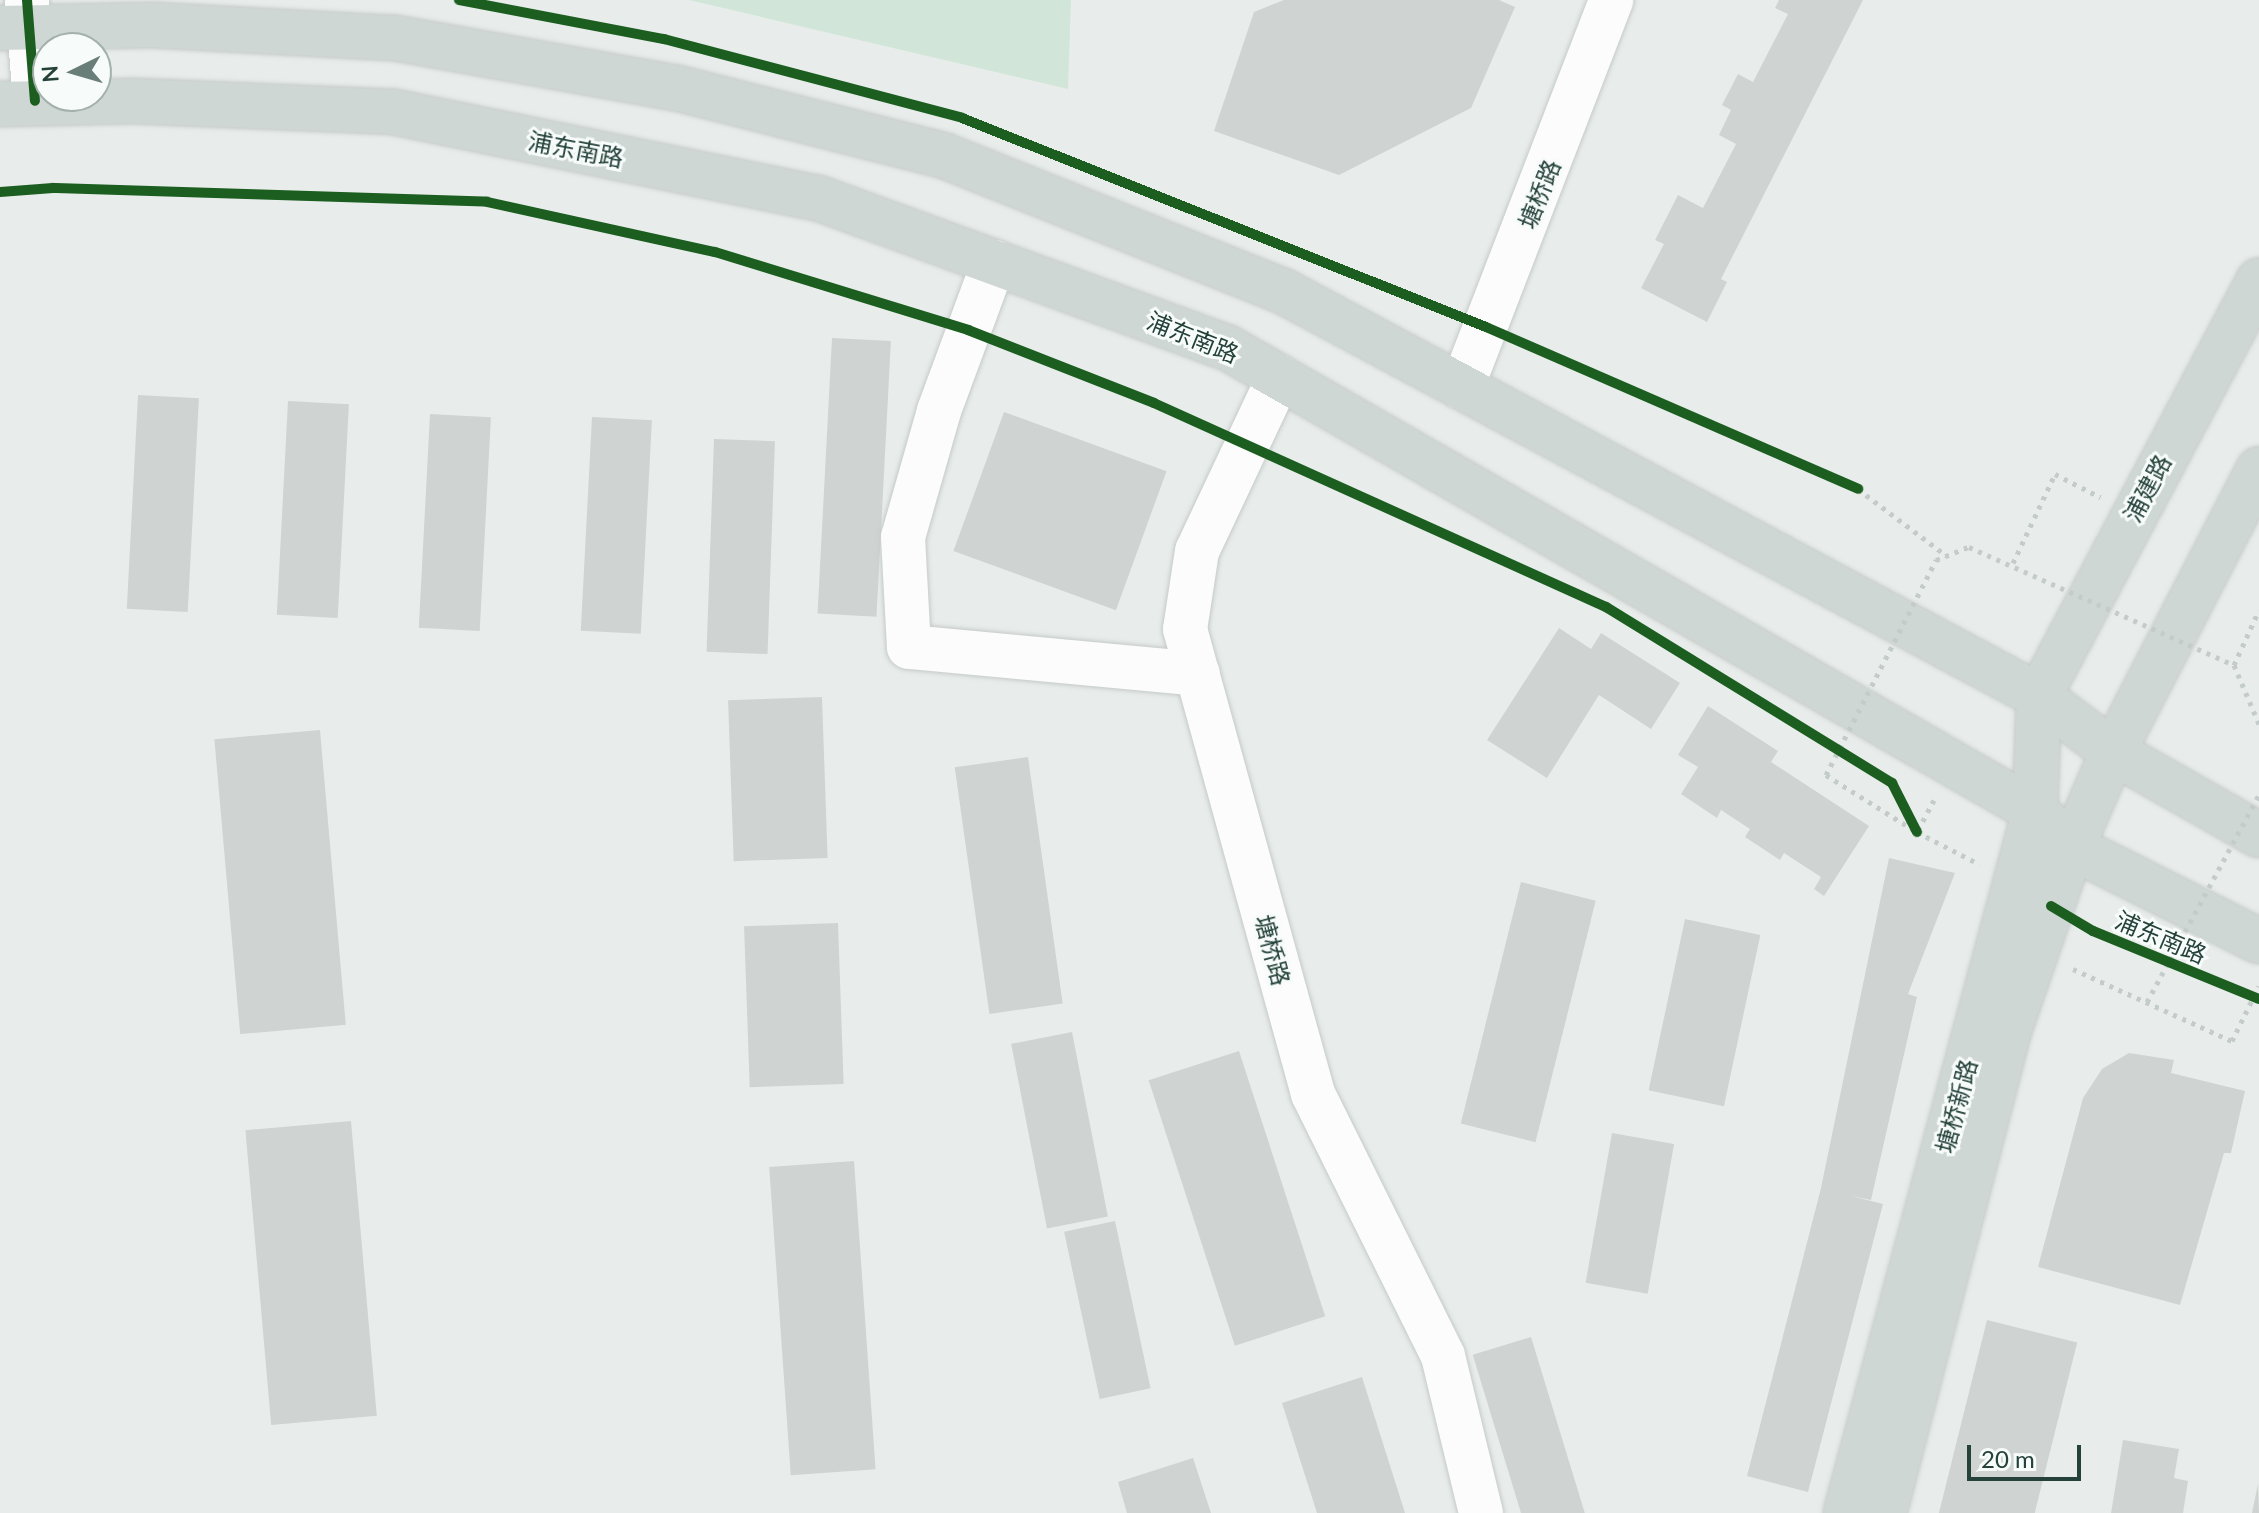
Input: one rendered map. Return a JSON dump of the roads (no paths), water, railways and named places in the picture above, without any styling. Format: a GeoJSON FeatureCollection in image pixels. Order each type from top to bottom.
{"type":"FeatureCollection","features":[{"type":"Feature","properties":{"kind":"main road"},"geometry":{"type":"LineString","coordinates":[[19,18],[395,38],[677,88],[945,156],[1283,291],[2039,696],[2113,752],[2259,835]]}},
{"type":"Feature","properties":{"kind":"main road","name":"浦东南路"},"geometry":{"type":"LineString","coordinates":[[18,103],[394,112],[818,198],[1228,348],[2035,811],[2072,847],[2259,941]]}},
{"type":"Feature","properties":{"kind":"main road","name":"浦建路"},"geometry":{"type":"LineString","coordinates":[[2039,696],[2259,281]]}},
{"type":"Feature","properties":{"kind":"main road"},"geometry":{"type":"LineString","coordinates":[[2113,752],[2259,469]]}},
{"type":"Feature","properties":{"kind":"main road","name":"塘桥新路"},"geometry":{"type":"LineString","coordinates":[[1846,1513],[2035,811],[2039,696]]}},
{"type":"Feature","properties":{"kind":"main road","name":"塘桥新路"},"geometry":{"type":"LineString","coordinates":[[1884,1513],[2009,1030],[2072,847],[2113,752]]}},
{"type":"Feature","properties":{"kind":"street","name":"塘桥路"},"geometry":{"type":"LineString","coordinates":[[1462,387],[1611,0]]}},
{"type":"Feature","properties":{"kind":"street"},"geometry":{"type":"LineString","coordinates":[[18,103],[19,18]]}},
{"type":"Feature","properties":{"kind":"street"},"geometry":{"type":"LineString","coordinates":[[994,262],[939,411],[903,537],[909,647],[1198,674]]}},
{"type":"Feature","properties":{"kind":"street","name":"塘桥路"},"geometry":{"type":"LineString","coordinates":[[1279,377],[1197,551],[1185,629],[1313,1094],[1443,1356],[1481,1513]]}}]}
